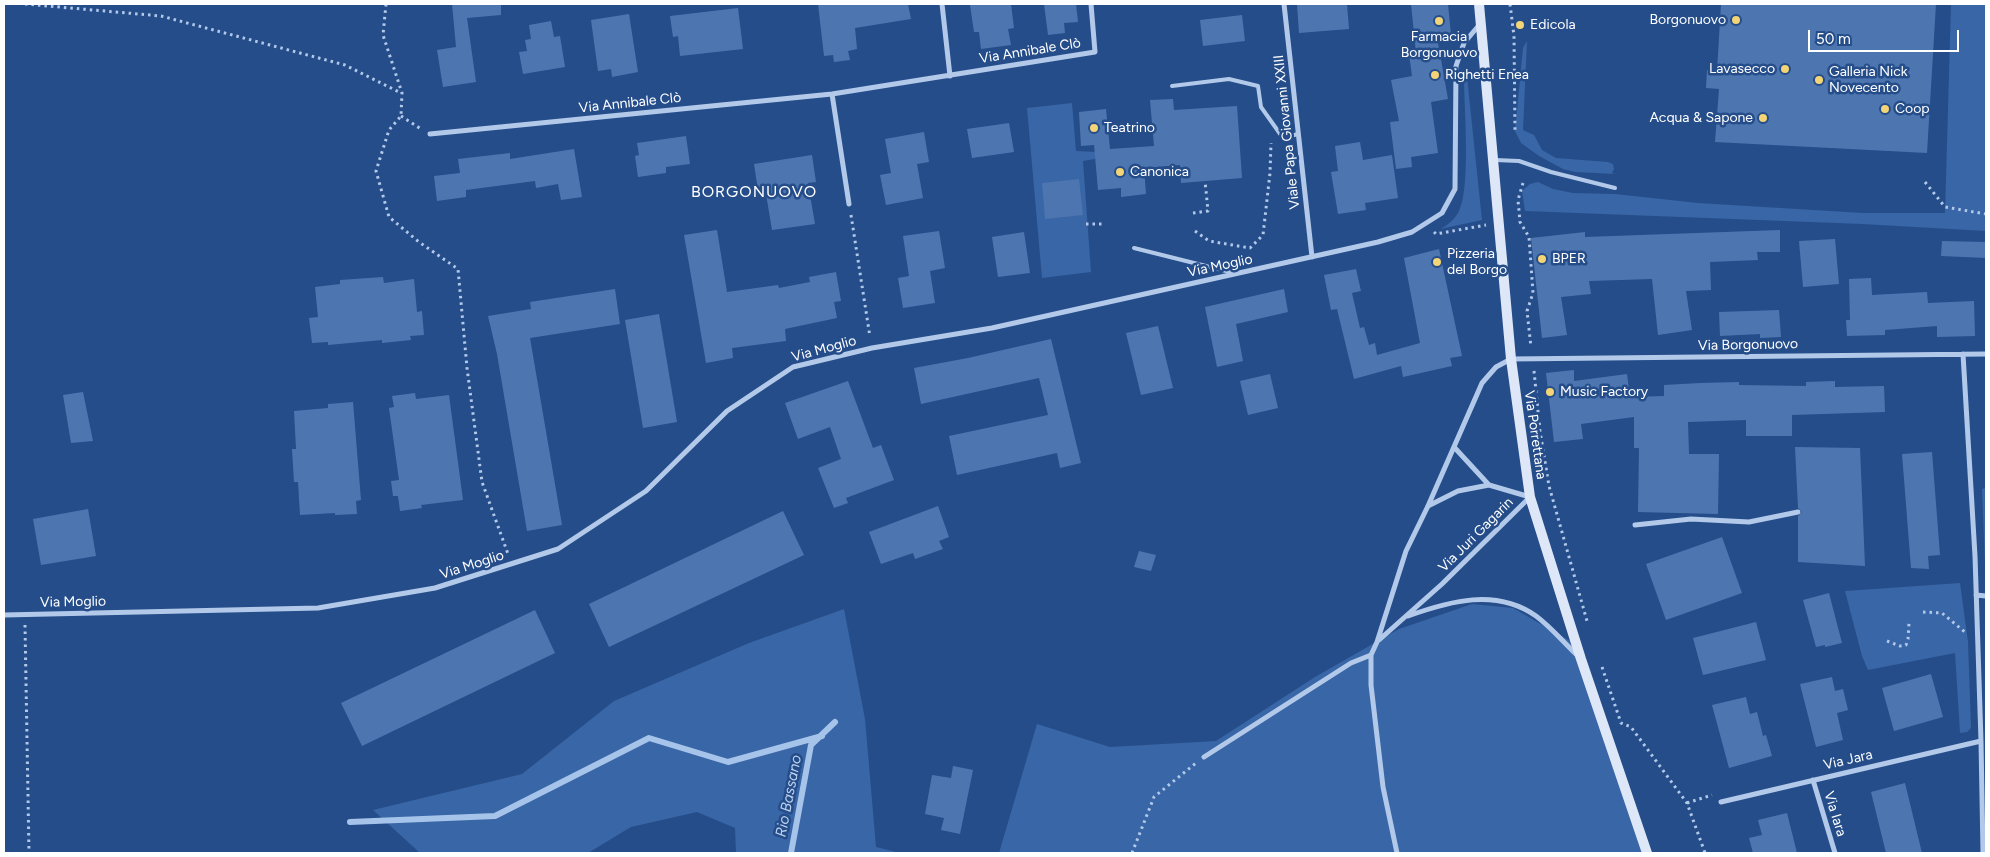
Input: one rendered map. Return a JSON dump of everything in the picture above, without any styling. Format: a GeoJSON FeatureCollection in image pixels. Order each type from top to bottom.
{"type":"FeatureCollection","features":[{"type":"Feature","properties":{"kind":"main road","name":"Via Porrettana"},"geometry":{"type":"LineString","coordinates":[[1479,4],[1511,359],[1530,497],[1581,659],[1647,853]]}},
{"type":"Feature","properties":{"kind":"street"},"geometry":{"type":"LineString","coordinates":[[942,4],[950,76]]}},
{"type":"Feature","properties":{"kind":"street","name":"Via Annibale Clò"},"geometry":{"type":"LineString","coordinates":[[430,134],[832,94],[1095,52],[1091,4]]}},
{"type":"Feature","properties":{"kind":"street","name":"Viale Papa Giovanni XXIII"},"geometry":{"type":"LineString","coordinates":[[1284,4],[1312,257]]}},
{"type":"Feature","properties":{"kind":"street","name":"Via Moglio"},"geometry":{"type":"LineString","coordinates":[[4,615],[331,607],[435,588],[558,549],[646,491],[726,411],[793,367],[872,348],[992,328],[1387,240],[1412,232],[1442,213],[1455,189],[1456,66],[1464,42],[1481,24]]}},
{"type":"Feature","properties":{"kind":"street"},"geometry":{"type":"LineString","coordinates":[[832,94],[849,204]]}},
{"type":"Feature","properties":{"kind":"street"},"geometry":{"type":"LineString","coordinates":[[1963,354],[1976,595],[1983,853]]}},
{"type":"Feature","properties":{"kind":"street","name":"Via Borgonuovo"},"geometry":{"type":"LineString","coordinates":[[1511,359],[1986,354]]}},
{"type":"Feature","properties":{"kind":"street","name":"Via Juri Gagarin"},"geometry":{"type":"LineString","coordinates":[[1397,853],[1382,778],[1371,685],[1371,655],[1377,642],[1406,551],[1428,506],[1482,382],[1496,367],[1511,359]]}},
{"type":"Feature","properties":{"kind":"street","name":"Via Juri Gagarin"},"geometry":{"type":"LineString","coordinates":[[1454,447],[1488,485]]}},
{"type":"Feature","properties":{"kind":"street","name":"Via Juri Gagarin"},"geometry":{"type":"LineString","coordinates":[[1377,642],[1406,618],[1456,571],[1530,497],[1488,485],[1458,491],[1428,506]]}},
{"type":"Feature","properties":{"kind":"street"},"geometry":{"type":"LineString","coordinates":[[1635,525],[1691,519],[1750,522],[1798,512]]}},
{"type":"Feature","properties":{"kind":"street"},"geometry":{"type":"LineString","coordinates":[[1976,595],[1986,596]]}},
{"type":"Feature","properties":{"kind":"street","name":"Via Juri Gagarin"},"geometry":{"type":"LineString","coordinates":[[1406,618],[1439,605],[1468,599],[1496,599],[1523,608],[1537,617],[1581,659]]}},
{"type":"Feature","properties":{"kind":"street"},"geometry":{"type":"LineString","coordinates":[[1204,757],[1351,663],[1371,655]]}},
{"type":"Feature","properties":{"kind":"street","name":"Via Jara"},"geometry":{"type":"LineString","coordinates":[[1721,802],[1981,740]]}},
{"type":"Feature","properties":{"kind":"street","name":"Via Iara"},"geometry":{"type":"LineString","coordinates":[[1813,780],[1835,853]]}},
{"type":"Feature","properties":{"kind":"lane"},"geometry":{"type":"LineString","coordinates":[[1172,86],[1229,79],[1258,86],[1261,107],[1283,138],[1298,134]]}},
{"type":"Feature","properties":{"kind":"lane"},"geometry":{"type":"LineString","coordinates":[[1492,160],[1519,161],[1551,172],[1615,188]]}},
{"type":"Feature","properties":{"kind":"lane"},"geometry":{"type":"LineString","coordinates":[[1134,248],[1236,274]]}},
{"type":"Feature","properties":{"kind":"path"},"geometry":{"type":"LineString","coordinates":[[25,4],[161,16],[345,65],[402,93]]}},
{"type":"Feature","properties":{"kind":"path"},"geometry":{"type":"LineString","coordinates":[[386,4],[383,35],[402,93],[400,116],[389,130],[376,171],[388,217],[419,242],[458,268],[467,368],[482,482],[512,564]]}},
{"type":"Feature","properties":{"kind":"path"},"geometry":{"type":"LineString","coordinates":[[1510,4],[1514,36],[1515,132]]}},
{"type":"Feature","properties":{"kind":"path"},"geometry":{"type":"LineString","coordinates":[[400,116],[430,134]]}},
{"type":"Feature","properties":{"kind":"path"},"geometry":{"type":"LineString","coordinates":[[1195,231],[1208,241],[1250,248],[1263,234],[1270,173],[1271,140]]}},
{"type":"Feature","properties":{"kind":"path"},"geometry":{"type":"LineString","coordinates":[[1193,213],[1208,211],[1205,181]]}},
{"type":"Feature","properties":{"kind":"path"},"geometry":{"type":"LineString","coordinates":[[1925,182],[1945,207],[1986,214]]}},
{"type":"Feature","properties":{"kind":"path"},"geometry":{"type":"LineString","coordinates":[[1523,184],[1518,200],[1520,222],[1528,237],[1533,293],[1527,311],[1540,431],[1549,486],[1588,625]]}},
{"type":"Feature","properties":{"kind":"path"},"geometry":{"type":"LineString","coordinates":[[849,204],[872,348]]}},
{"type":"Feature","properties":{"kind":"path"},"geometry":{"type":"LineString","coordinates":[[1425,224],[1436,234],[1498,222]]}},
{"type":"Feature","properties":{"kind":"path"},"geometry":{"type":"LineString","coordinates":[[1086,224],[1104,224]]}},
{"type":"Feature","properties":{"kind":"path"},"geometry":{"type":"LineString","coordinates":[[1923,612],[1942,613],[1966,634]]}},
{"type":"Feature","properties":{"kind":"path"},"geometry":{"type":"LineString","coordinates":[[24,615],[29,853]]}},
{"type":"Feature","properties":{"kind":"path"},"geometry":{"type":"LineString","coordinates":[[1887,641],[1900,646],[1906,645],[1909,623]]}},
{"type":"Feature","properties":{"kind":"path"},"geometry":{"type":"LineString","coordinates":[[1600,661],[1622,723],[1630,728],[1687,803],[1705,853]]}},
{"type":"Feature","properties":{"kind":"path"},"geometry":{"type":"LineString","coordinates":[[1132,853],[1154,797],[1204,757]]}},
{"type":"Feature","properties":{"kind":"path"},"geometry":{"type":"LineString","coordinates":[[1687,803],[1718,794],[1721,802]]}},
{"type":"Feature","properties":{"kind":"shaded area"},"geometry":{"type":"Polygon","coordinates":[[[1951,4],[1986,5],[1986,231],[1862,224],[1525,211],[1522,191],[1530,184],[1538,182],[1553,189],[1573,193],[1615,194],[1698,203],[1863,213],[1945,213],[1951,4]]]}},
{"type":"Feature","properties":{"kind":"shaded area"},"geometry":{"type":"Polygon","coordinates":[[[1527,41],[1523,130],[1534,135],[1542,150],[1556,158],[1608,162],[1613,164],[1614,169],[1612,173],[1615,174],[1575,172],[1563,169],[1539,156],[1521,143],[1515,131],[1523,48],[1527,41]]]}},
{"type":"Feature","properties":{"kind":"shaded area"},"geometry":{"type":"Polygon","coordinates":[[[1464,77],[1467,77],[1482,220],[1440,229],[1455,217],[1463,200],[1466,166],[1464,77]]]}},
{"type":"Feature","properties":{"kind":"shaded area"},"geometry":{"type":"Polygon","coordinates":[[[1072,103],[1076,151],[1097,152],[1095,159],[1083,161],[1091,272],[1042,278],[1027,108],[1072,103]]]}},
{"type":"Feature","properties":{"kind":"shaded area"},"geometry":{"type":"Polygon","coordinates":[[[1986,488],[1986,588],[1982,489],[1986,488]]]}},
{"type":"Feature","properties":{"kind":"shaded area"},"geometry":{"type":"Polygon","coordinates":[[[1960,583],[1968,642],[1971,728],[1967,732],[1960,733],[1955,653],[1868,670],[1862,656],[1845,591],[1960,583]]]}},
{"type":"Feature","properties":{"kind":"shaded area"},"geometry":{"type":"Polygon","coordinates":[[[1472,604],[1513,608],[1572,642],[1647,853],[999,853],[1037,724],[1110,747],[1216,741],[1315,677],[1399,629],[1472,604]]]}},
{"type":"Feature","properties":{"kind":"shaded area"},"geometry":{"type":"Polygon","coordinates":[[[844,609],[865,719],[876,847],[900,853],[736,853],[735,828],[697,812],[631,827],[588,853],[420,853],[373,810],[522,774],[614,701],[749,643],[844,609]]]}},
{"type":"Feature","properties":{"kind":"building"},"geometry":{"type":"Polygon","coordinates":[[[452,4],[501,4],[501,15],[467,18],[476,82],[443,87],[437,50],[456,47],[452,4]]]}},
{"type":"Feature","properties":{"kind":"building"},"geometry":{"type":"Polygon","coordinates":[[[818,4],[908,4],[911,19],[855,28],[857,49],[848,51],[850,60],[834,62],[833,55],[824,56],[818,4]]]}},
{"type":"Feature","properties":{"kind":"building"},"geometry":{"type":"Polygon","coordinates":[[[1011,4],[1014,28],[1008,29],[1011,45],[981,49],[979,32],[974,32],[970,5],[1011,4]]]}},
{"type":"Feature","properties":{"kind":"building"},"geometry":{"type":"Polygon","coordinates":[[[1044,4],[1076,4],[1078,22],[1064,23],[1065,33],[1048,35],[1044,4]]]}},
{"type":"Feature","properties":{"kind":"building"},"geometry":{"type":"Polygon","coordinates":[[[1297,4],[1347,4],[1349,29],[1299,33],[1297,4]]]}},
{"type":"Feature","properties":{"kind":"building"},"geometry":{"type":"Polygon","coordinates":[[[1411,4],[1448,4],[1451,35],[1437,37],[1448,99],[1431,102],[1438,153],[1411,157],[1412,167],[1396,169],[1390,122],[1399,121],[1391,80],[1412,76],[1409,54],[1416,53],[1411,4]]]}},
{"type":"Feature","properties":{"kind":"building","name":"Galleria Nick Novecento"},"geometry":{"type":"Polygon","coordinates":[[[1721,4],[1936,4],[1927,153],[1715,142],[1719,89],[1706,88],[1707,70],[1717,71],[1721,4]]]}},
{"type":"Feature","properties":{"kind":"building"},"geometry":{"type":"Polygon","coordinates":[[[738,8],[743,49],[680,56],[678,36],[673,37],[670,16],[738,8]]]}},
{"type":"Feature","properties":{"kind":"building"},"geometry":{"type":"Polygon","coordinates":[[[629,14],[638,72],[612,77],[611,69],[598,71],[591,20],[629,14]]]}},
{"type":"Feature","properties":{"kind":"building"},"geometry":{"type":"Polygon","coordinates":[[[1242,15],[1245,41],[1203,46],[1200,20],[1242,15]]]}},
{"type":"Feature","properties":{"kind":"building"},"geometry":{"type":"Polygon","coordinates":[[[551,21],[554,37],[560,36],[565,67],[523,74],[519,52],[527,51],[525,40],[531,39],[529,25],[551,21]]]}},
{"type":"Feature","properties":{"kind":"building"},"geometry":{"type":"Polygon","coordinates":[[[1173,99],[1174,110],[1237,106],[1242,178],[1181,183],[1180,165],[1144,168],[1146,194],[1121,197],[1121,188],[1098,190],[1094,145],[1081,146],[1079,112],[1106,109],[1110,149],[1154,146],[1150,100],[1173,99]]]}},
{"type":"Feature","properties":{"kind":"building"},"geometry":{"type":"Polygon","coordinates":[[[1009,123],[1014,152],[972,158],[967,129],[1009,123]]]}},
{"type":"Feature","properties":{"kind":"building"},"geometry":{"type":"Polygon","coordinates":[[[924,132],[929,162],[917,164],[923,198],[886,205],[880,175],[891,173],[885,139],[924,132]]]}},
{"type":"Feature","properties":{"kind":"building"},"geometry":{"type":"Polygon","coordinates":[[[686,136],[690,164],[666,167],[666,173],[638,177],[635,156],[639,155],[637,143],[686,136]]]}},
{"type":"Feature","properties":{"kind":"building"},"geometry":{"type":"Polygon","coordinates":[[[1360,142],[1363,160],[1392,155],[1398,198],[1365,203],[1366,210],[1338,214],[1331,172],[1338,171],[1335,146],[1360,142]]]}},
{"type":"Feature","properties":{"kind":"building"},"geometry":{"type":"Polygon","coordinates":[[[574,149],[582,197],[561,200],[558,184],[536,188],[535,181],[466,190],[466,197],[437,201],[434,176],[460,173],[458,159],[510,153],[510,159],[574,149]]]}},
{"type":"Feature","properties":{"kind":"building"},"geometry":{"type":"Polygon","coordinates":[[[812,155],[816,182],[808,183],[815,224],[772,230],[765,188],[758,190],[754,164],[812,155]]]}},
{"type":"Feature","properties":{"kind":"building"},"geometry":{"type":"Polygon","coordinates":[[[1079,179],[1083,215],[1045,219],[1042,183],[1079,179]]]}},
{"type":"Feature","properties":{"kind":"building"},"geometry":{"type":"Polygon","coordinates":[[[717,230],[727,292],[778,285],[779,288],[810,282],[809,277],[836,272],[841,301],[834,302],[837,318],[785,329],[786,341],[732,348],[733,358],[706,363],[684,235],[717,230]]]}},
{"type":"Feature","properties":{"kind":"building"},"geometry":{"type":"Polygon","coordinates":[[[1780,230],[1780,252],[1757,252],[1758,260],[1710,262],[1711,290],[1686,291],[1692,330],[1658,335],[1652,279],[1589,281],[1591,294],[1561,297],[1567,335],[1542,338],[1531,238],[1585,232],[1585,237],[1780,230]]]}},
{"type":"Feature","properties":{"kind":"building"},"geometry":{"type":"Polygon","coordinates":[[[939,231],[945,268],[930,271],[935,303],[903,308],[898,278],[909,276],[903,236],[939,231]]]}},
{"type":"Feature","properties":{"kind":"building"},"geometry":{"type":"Polygon","coordinates":[[[1024,232],[1030,273],[998,277],[992,237],[1024,232]]]}},
{"type":"Feature","properties":{"kind":"building"},"geometry":{"type":"Polygon","coordinates":[[[1835,239],[1839,284],[1803,287],[1799,241],[1835,239]]]}},
{"type":"Feature","properties":{"kind":"building"},"geometry":{"type":"Polygon","coordinates":[[[1942,241],[1986,242],[1986,258],[1941,256],[1942,241]]]}},
{"type":"Feature","properties":{"kind":"building"},"geometry":{"type":"Polygon","coordinates":[[[1439,249],[1462,356],[1450,358],[1452,366],[1403,377],[1401,366],[1354,379],[1337,309],[1331,310],[1324,275],[1356,269],[1361,291],[1352,293],[1360,328],[1364,327],[1369,345],[1375,343],[1377,355],[1420,343],[1404,258],[1439,249]]]}},
{"type":"Feature","properties":{"kind":"building"},"geometry":{"type":"Polygon","coordinates":[[[383,277],[384,283],[414,279],[417,312],[422,311],[424,335],[410,336],[411,340],[382,343],[382,340],[328,345],[328,342],[312,343],[309,318],[318,317],[315,287],[340,284],[340,280],[383,277]]]}},
{"type":"Feature","properties":{"kind":"building"},"geometry":{"type":"Polygon","coordinates":[[[1871,278],[1872,295],[1927,292],[1928,303],[1974,301],[1975,336],[1937,337],[1937,326],[1885,330],[1885,335],[1847,336],[1846,320],[1850,320],[1849,279],[1871,278]]]}},
{"type":"Feature","properties":{"kind":"building"},"geometry":{"type":"Polygon","coordinates":[[[615,289],[620,324],[530,338],[562,525],[527,531],[497,354],[488,316],[531,309],[530,302],[615,289]]]}},
{"type":"Feature","properties":{"kind":"building"},"geometry":{"type":"Polygon","coordinates":[[[1284,289],[1288,312],[1236,324],[1243,361],[1217,367],[1205,307],[1284,289]]]}},
{"type":"Feature","properties":{"kind":"building"},"geometry":{"type":"Polygon","coordinates":[[[1779,310],[1781,337],[1760,338],[1760,334],[1720,336],[1719,312],[1779,310]]]}},
{"type":"Feature","properties":{"kind":"building"},"geometry":{"type":"Polygon","coordinates":[[[659,314],[677,422],[643,428],[625,320],[659,314]]]}},
{"type":"Feature","properties":{"kind":"building"},"geometry":{"type":"Polygon","coordinates":[[[1158,326],[1173,388],[1141,395],[1126,333],[1158,326]]]}},
{"type":"Feature","properties":{"kind":"building"},"geometry":{"type":"Polygon","coordinates":[[[1051,339],[1081,463],[1060,468],[1057,453],[957,475],[949,436],[1048,415],[1039,378],[921,404],[914,368],[1051,339]]]}},
{"type":"Feature","properties":{"kind":"building"},"geometry":{"type":"Polygon","coordinates":[[[1574,370],[1574,381],[1627,374],[1630,397],[1664,396],[1664,385],[1700,383],[1739,382],[1739,385],[1806,386],[1806,382],[1835,381],[1835,387],[1884,386],[1885,412],[1792,415],[1792,436],[1746,436],[1746,420],[1688,422],[1689,454],[1719,454],[1718,514],[1638,512],[1639,448],[1634,448],[1634,417],[1581,424],[1583,439],[1554,442],[1546,373],[1574,370]]]}},
{"type":"Feature","properties":{"kind":"building"},"geometry":{"type":"Polygon","coordinates":[[[1270,374],[1278,408],[1248,415],[1240,381],[1270,374]]]}},
{"type":"Feature","properties":{"kind":"building"},"geometry":{"type":"Polygon","coordinates":[[[848,381],[873,448],[881,445],[894,480],[846,498],[848,503],[834,508],[818,468],[841,459],[830,427],[798,439],[785,403],[848,381]]]}},
{"type":"Feature","properties":{"kind":"building"},"geometry":{"type":"Polygon","coordinates":[[[83,392],[93,441],[71,443],[63,395],[83,392]]]}},
{"type":"Feature","properties":{"kind":"building"},"geometry":{"type":"Polygon","coordinates":[[[415,393],[416,399],[449,395],[463,500],[421,505],[422,508],[400,511],[398,496],[393,496],[391,481],[399,480],[389,408],[394,407],[392,396],[415,393]]]}},
{"type":"Feature","properties":{"kind":"building"},"geometry":{"type":"Polygon","coordinates":[[[353,402],[361,500],[356,501],[357,514],[300,515],[298,482],[294,482],[292,449],[296,449],[294,411],[328,408],[328,404],[353,402]]]}},
{"type":"Feature","properties":{"kind":"building"},"geometry":{"type":"Polygon","coordinates":[[[1795,447],[1860,448],[1865,566],[1798,562],[1798,516],[1802,512],[1798,508],[1795,447]]]}},
{"type":"Feature","properties":{"kind":"building"},"geometry":{"type":"Polygon","coordinates":[[[1932,452],[1940,555],[1928,556],[1929,569],[1911,568],[1902,454],[1932,452]]]}},
{"type":"Feature","properties":{"kind":"building"},"geometry":{"type":"Polygon","coordinates":[[[938,506],[949,537],[939,541],[943,549],[915,559],[913,553],[881,564],[869,532],[938,506]]]}},
{"type":"Feature","properties":{"kind":"building"},"geometry":{"type":"Polygon","coordinates":[[[88,509],[96,556],[41,565],[33,519],[88,509]]]}},
{"type":"Feature","properties":{"kind":"building"},"geometry":{"type":"Polygon","coordinates":[[[783,511],[804,555],[609,647],[589,604],[783,511]]]}},
{"type":"Feature","properties":{"kind":"building"},"geometry":{"type":"Polygon","coordinates":[[[1722,537],[1742,593],[1666,620],[1646,564],[1722,537]]]}},
{"type":"Feature","properties":{"kind":"building"},"geometry":{"type":"Polygon","coordinates":[[[1139,551],[1156,555],[1151,571],[1134,567],[1139,551]]]}},
{"type":"Feature","properties":{"kind":"building"},"geometry":{"type":"Polygon","coordinates":[[[1829,593],[1842,643],[1816,647],[1803,600],[1829,593]]]}},
{"type":"Feature","properties":{"kind":"building"},"geometry":{"type":"Polygon","coordinates":[[[535,610],[555,653],[362,746],[341,703],[535,610]]]}},
{"type":"Feature","properties":{"kind":"building"},"geometry":{"type":"Polygon","coordinates":[[[1756,622],[1766,660],[1703,675],[1693,638],[1756,622]]]}},
{"type":"Feature","properties":{"kind":"building"},"geometry":{"type":"Polygon","coordinates":[[[1931,674],[1943,717],[1894,731],[1882,688],[1931,674]]]}},
{"type":"Feature","properties":{"kind":"building"},"geometry":{"type":"Polygon","coordinates":[[[1832,677],[1835,691],[1843,689],[1848,710],[1837,713],[1843,740],[1816,747],[1800,684],[1832,677]]]}},
{"type":"Feature","properties":{"kind":"building"},"geometry":{"type":"Polygon","coordinates":[[[1746,697],[1750,714],[1757,712],[1763,736],[1766,735],[1772,756],[1729,768],[1712,705],[1746,697]]]}},
{"type":"Feature","properties":{"kind":"building"},"geometry":{"type":"Polygon","coordinates":[[[953,766],[973,770],[960,834],[941,830],[944,818],[925,814],[932,775],[951,778],[953,766]]]}},
{"type":"Feature","properties":{"kind":"building"},"geometry":{"type":"Polygon","coordinates":[[[1905,783],[1922,853],[1886,853],[1871,792],[1905,783]]]}},
{"type":"Feature","properties":{"kind":"building"},"geometry":{"type":"Polygon","coordinates":[[[1787,813],[1797,853],[1753,853],[1749,838],[1762,835],[1758,820],[1787,813]]]}},
{"type":"Feature","properties":{"kind":"waterway","name":"Rio Bassano"},"geometry":{"type":"LineString","coordinates":[[791,853],[811,745],[835,722]]}},
{"type":"Feature","properties":{"kind":"waterway"},"geometry":{"type":"LineString","coordinates":[[350,822],[495,816],[649,738],[728,762],[822,736]]}},
{"type":"Feature","properties":{"kind":"place","name":"Borgonuovo"},"geometry":{"type":"Point","coordinates":[1736,20]}},
{"type":"Feature","properties":{"kind":"place","name":"Farmacia Borgonuovo"},"geometry":{"type":"Point","coordinates":[1439,21]}},
{"type":"Feature","properties":{"kind":"place","name":"Edicola"},"geometry":{"type":"Point","coordinates":[1520,25]}},
{"type":"Feature","properties":{"kind":"place","name":"Lavasecco"},"geometry":{"type":"Point","coordinates":[1785,69]}},
{"type":"Feature","properties":{"kind":"place","name":"Righetti Enea"},"geometry":{"type":"Point","coordinates":[1435,75]}},
{"type":"Feature","properties":{"kind":"place","name":"Galleria Nick Novecento"},"geometry":{"type":"Point","coordinates":[1819,80]}},
{"type":"Feature","properties":{"kind":"place","name":"Coop"},"geometry":{"type":"Point","coordinates":[1885,109]}},
{"type":"Feature","properties":{"kind":"place","name":"Acqua & Sapone"},"geometry":{"type":"Point","coordinates":[1763,118]}},
{"type":"Feature","properties":{"kind":"place","name":"Teatrino"},"geometry":{"type":"Point","coordinates":[1094,128]}},
{"type":"Feature","properties":{"kind":"place","name":"Canonica"},"geometry":{"type":"Point","coordinates":[1120,172]}},
{"type":"Feature","properties":{"kind":"place","name":"BPER"},"geometry":{"type":"Point","coordinates":[1542,259]}},
{"type":"Feature","properties":{"kind":"place","name":"Pizzeria del Borgo"},"geometry":{"type":"Point","coordinates":[1437,262]}},
{"type":"Feature","properties":{"kind":"place","name":"Music Factory"},"geometry":{"type":"Point","coordinates":[1550,392]}},
{"type":"Feature","properties":{"kind":"district","name":"BORGONUOVO"},"geometry":{"type":"Point","coordinates":[754,192]}}]}
